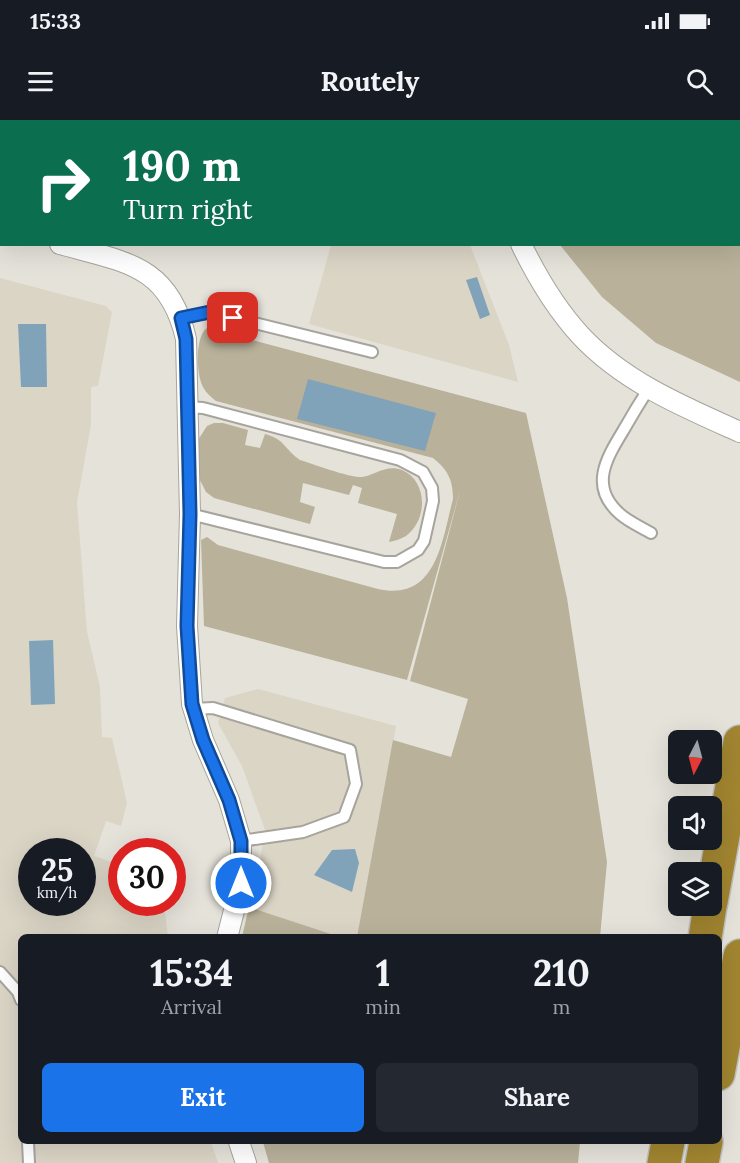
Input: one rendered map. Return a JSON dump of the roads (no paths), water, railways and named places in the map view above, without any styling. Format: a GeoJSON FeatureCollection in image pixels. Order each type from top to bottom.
{"type":"FeatureCollection","features":[{"type":"Feature","properties":{"kind":"highway"},"geometry":{"type":"LineString","coordinates":[[719,862],[740,742]]}},
{"type":"Feature","properties":{"kind":"highway"},"geometry":{"type":"LineString","coordinates":[[706,934],[709,916]]}},
{"type":"Feature","properties":{"kind":"highway"},"geometry":{"type":"LineString","coordinates":[[722,1053],[740,956]]}},
{"type":"Feature","properties":{"kind":"highway"},"geometry":{"type":"LineString","coordinates":[[664,1163],[668,1144]]}},
{"type":"Feature","properties":{"kind":"highway"},"geometry":{"type":"LineString","coordinates":[[702,1163],[706,1144]]}},
{"type":"Feature","properties":{"kind":"street"},"geometry":{"type":"LineString","coordinates":[[67,246],[125,262],[151,276],[173,300],[181,318],[186,339],[190,514],[187,626],[194,709],[203,740],[229,800],[241,841],[241,883],[228,934]]}},
{"type":"Feature","properties":{"kind":"street"},"geometry":{"type":"LineString","coordinates":[[522,246],[536,274],[581,336],[631,378],[711,420],[740,432]]}},
{"type":"Feature","properties":{"kind":"street"},"geometry":{"type":"LineString","coordinates":[[240,1144],[246,1163]]}},
{"type":"Feature","properties":{"kind":"lane"},"geometry":{"type":"LineString","coordinates":[[181,318],[210,312],[372,352]]}},
{"type":"Feature","properties":{"kind":"lane"},"geometry":{"type":"LineString","coordinates":[[649,388],[606,459],[603,482],[607,496],[615,509],[627,520],[651,533]]}},
{"type":"Feature","properties":{"kind":"lane"},"geometry":{"type":"LineString","coordinates":[[187,407],[203,408],[400,460],[423,472],[432,488],[433,501],[424,541],[418,550],[397,562],[384,562],[190,514]]}},
{"type":"Feature","properties":{"kind":"lane"},"geometry":{"type":"LineString","coordinates":[[194,709],[213,708],[350,750],[356,784],[344,816],[303,832],[241,841]]}},
{"type":"Feature","properties":{"kind":"lane"},"geometry":{"type":"LineString","coordinates":[[0,972],[18,992]]}},
{"type":"Feature","properties":{"kind":"lane"},"geometry":{"type":"LineString","coordinates":[[28,1144],[29,1163]]}},
{"type":"Feature","properties":{"kind":"water"},"geometry":{"type":"Polygon","coordinates":[[[477,277],[490,315],[480,319],[466,280],[477,277]]]}},
{"type":"Feature","properties":{"kind":"water"},"geometry":{"type":"Polygon","coordinates":[[[18,324],[46,324],[47,387],[21,387],[18,324]]]}},
{"type":"Feature","properties":{"kind":"water"},"geometry":{"type":"Polygon","coordinates":[[[308,379],[436,413],[425,451],[297,419],[308,379]]]}},
{"type":"Feature","properties":{"kind":"water"},"geometry":{"type":"Polygon","coordinates":[[[53,640],[55,704],[31,705],[29,641],[53,640]]]}},
{"type":"Feature","properties":{"kind":"water"},"geometry":{"type":"Polygon","coordinates":[[[355,849],[359,863],[352,892],[314,875],[332,850],[355,849]]]}}]}
